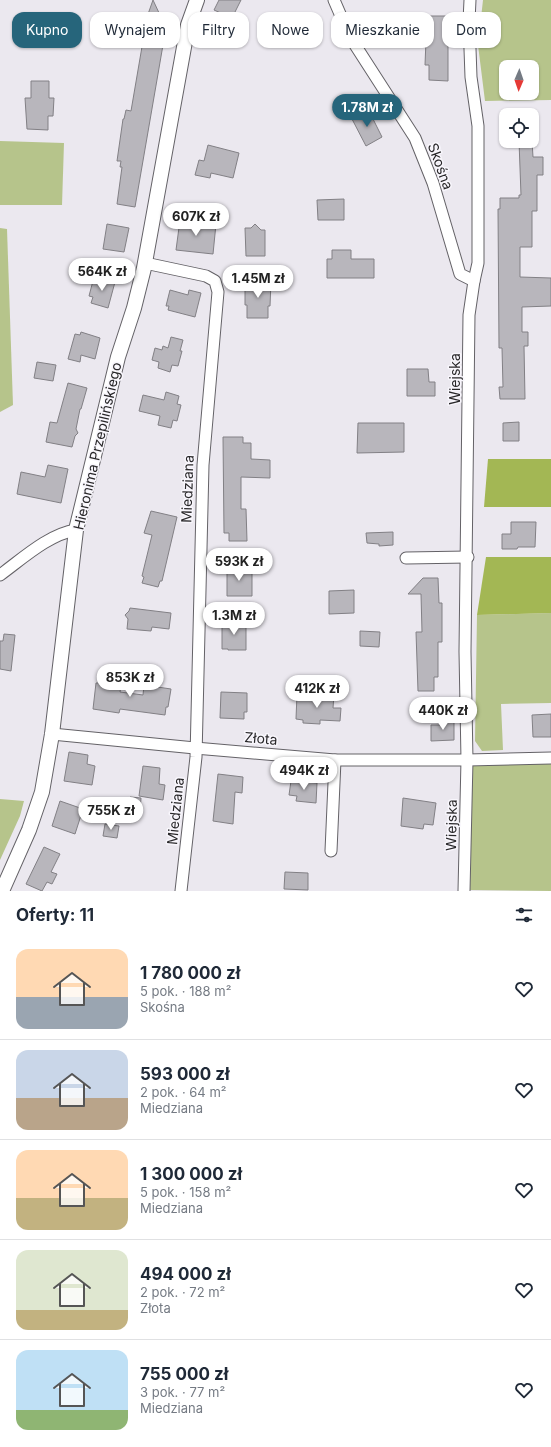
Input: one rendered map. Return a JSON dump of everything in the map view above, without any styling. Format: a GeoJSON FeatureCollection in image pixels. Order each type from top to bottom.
{"type":"FeatureCollection","features":[{"type":"Feature","properties":{"kind":"street","name":"Hieronima Przepilińskiego"},"geometry":{"type":"LineString","coordinates":[[2,891],[36,811],[42,792],[52,734],[76,530],[118,357],[134,308],[145,263],[188,25],[197,0]]}},
{"type":"Feature","properties":{"kind":"street","name":"Skośna"},"geometry":{"type":"LineString","coordinates":[[334,0],[350,37],[415,138],[433,183],[460,274],[474,281]]}},
{"type":"Feature","properties":{"kind":"street","name":"Wiejska"},"geometry":{"type":"LineString","coordinates":[[464,891],[467,760],[465,652],[468,557],[469,315],[478,263],[478,126],[471,77],[469,20],[470,0]]}},
{"type":"Feature","properties":{"kind":"street","name":"Miedziana"},"geometry":{"type":"LineString","coordinates":[[145,263],[206,276],[215,281],[218,292],[202,465],[196,757],[181,891]]}},
{"type":"Feature","properties":{"kind":"street"},"geometry":{"type":"LineString","coordinates":[[0,576],[54,536],[65,531],[76,530]]}},
{"type":"Feature","properties":{"kind":"street"},"geometry":{"type":"LineString","coordinates":[[406,558],[468,557]]}},
{"type":"Feature","properties":{"kind":"street","name":"Złota"},"geometry":{"type":"LineString","coordinates":[[52,734],[335,760],[467,760]]}},
{"type":"Feature","properties":{"kind":"street"},"geometry":{"type":"LineString","coordinates":[[467,760],[551,758]]}},
{"type":"Feature","properties":{"kind":"street"},"geometry":{"type":"LineString","coordinates":[[331,851],[335,760]]}},
{"type":"Feature","properties":{"kind":"green space"},"geometry":{"type":"Polygon","coordinates":[[[483,0],[551,0],[551,100],[485,101],[478,48],[501,48],[501,12],[482,12],[483,0]]]}},
{"type":"Feature","properties":{"kind":"green space"},"geometry":{"type":"Polygon","coordinates":[[[0,141],[64,143],[62,205],[0,205],[0,141]]]}},
{"type":"Feature","properties":{"kind":"green space"},"geometry":{"type":"Polygon","coordinates":[[[0,228],[7,229],[13,405],[0,412],[0,228]]]}},
{"type":"Feature","properties":{"kind":"green space"},"geometry":{"type":"Polygon","coordinates":[[[488,459],[551,459],[551,507],[484,507],[488,459]]]}},
{"type":"Feature","properties":{"kind":"green space"},"geometry":{"type":"Polygon","coordinates":[[[486,557],[551,557],[551,613],[477,615],[486,557]]]}},
{"type":"Feature","properties":{"kind":"green space"},"geometry":{"type":"Polygon","coordinates":[[[551,613],[551,703],[501,704],[503,750],[482,751],[475,741],[477,615],[551,613]]]}},
{"type":"Feature","properties":{"kind":"green space"},"geometry":{"type":"Polygon","coordinates":[[[551,763],[551,891],[470,890],[472,766],[551,763]]]}},
{"type":"Feature","properties":{"kind":"green space"},"geometry":{"type":"Polygon","coordinates":[[[0,799],[24,801],[20,816],[0,860],[0,799]]]}},
{"type":"Feature","properties":{"kind":"building"},"geometry":{"type":"Polygon","coordinates":[[[153,0],[159,12],[149,12],[153,0]]]}},
{"type":"Feature","properties":{"kind":"building"},"geometry":{"type":"Polygon","coordinates":[[[219,0],[241,0],[235,12],[218,12],[214,10],[219,0]]]}},
{"type":"Feature","properties":{"kind":"building"},"geometry":{"type":"Polygon","coordinates":[[[434,16],[442,16],[442,48],[448,48],[448,81],[429,80],[429,65],[425,65],[426,48],[434,48],[434,16]]]}},
{"type":"Feature","properties":{"kind":"building"},"geometry":{"type":"Polygon","coordinates":[[[142,48],[162,48],[135,207],[117,204],[122,167],[120,167],[121,161],[117,161],[123,119],[126,110],[131,111],[142,48]]]}},
{"type":"Feature","properties":{"kind":"building"},"geometry":{"type":"Polygon","coordinates":[[[31,81],[49,81],[49,98],[54,98],[53,116],[48,116],[48,130],[27,129],[25,98],[31,98],[31,81]]]}},
{"type":"Feature","properties":{"kind":"building"},"geometry":{"type":"Polygon","coordinates":[[[369,111],[382,137],[366,146],[352,119],[369,111]]]}},
{"type":"Feature","properties":{"kind":"building"},"geometry":{"type":"Polygon","coordinates":[[[208,145],[239,153],[233,178],[211,173],[210,178],[195,175],[199,160],[204,161],[208,145]]]}},
{"type":"Feature","properties":{"kind":"building"},"geometry":{"type":"Polygon","coordinates":[[[519,148],[532,148],[533,157],[543,157],[543,175],[537,175],[537,211],[532,211],[532,247],[520,247],[520,277],[551,278],[551,306],[522,307],[522,332],[528,332],[528,346],[524,346],[525,399],[500,399],[499,387],[503,387],[502,348],[499,348],[498,209],[500,209],[500,198],[519,198],[519,195],[521,195],[519,148]]]}},
{"type":"Feature","properties":{"kind":"building"},"geometry":{"type":"Polygon","coordinates":[[[344,199],[344,220],[318,220],[317,200],[344,199]]]}},
{"type":"Feature","properties":{"kind":"building"},"geometry":{"type":"Polygon","coordinates":[[[180,220],[216,224],[213,254],[176,250],[180,220]]]}},
{"type":"Feature","properties":{"kind":"building"},"geometry":{"type":"Polygon","coordinates":[[[107,224],[129,228],[124,252],[103,249],[107,224]]]}},
{"type":"Feature","properties":{"kind":"building"},"geometry":{"type":"Polygon","coordinates":[[[255,224],[261,230],[265,230],[265,256],[246,256],[245,228],[251,228],[255,224]]]}},
{"type":"Feature","properties":{"kind":"building"},"geometry":{"type":"Polygon","coordinates":[[[332,250],[351,250],[351,259],[374,259],[374,278],[327,278],[327,259],[332,259],[332,250]]]}},
{"type":"Feature","properties":{"kind":"building"},"geometry":{"type":"Polygon","coordinates":[[[94,277],[115,282],[108,308],[91,303],[93,297],[89,296],[94,277]]]}},
{"type":"Feature","properties":{"kind":"building"},"geometry":{"type":"Polygon","coordinates":[[[245,281],[271,281],[268,318],[247,318],[247,305],[245,305],[245,281]]]}},
{"type":"Feature","properties":{"kind":"building"},"geometry":{"type":"Polygon","coordinates":[[[170,290],[188,295],[189,290],[201,293],[195,317],[168,310],[169,306],[166,306],[170,290]]]}},
{"type":"Feature","properties":{"kind":"building"},"geometry":{"type":"Polygon","coordinates":[[[81,332],[100,338],[95,359],[81,355],[80,362],[68,359],[75,334],[80,335],[81,332]]]}},
{"type":"Feature","properties":{"kind":"building"},"geometry":{"type":"Polygon","coordinates":[[[171,337],[183,340],[178,366],[172,365],[170,372],[158,368],[159,362],[152,360],[155,348],[162,350],[163,346],[168,348],[171,337]]]}},
{"type":"Feature","properties":{"kind":"building"},"geometry":{"type":"Polygon","coordinates":[[[37,362],[56,365],[53,381],[34,378],[37,362]]]}},
{"type":"Feature","properties":{"kind":"building"},"geometry":{"type":"Polygon","coordinates":[[[407,369],[428,369],[429,382],[435,382],[435,396],[407,396],[407,369]]]}},
{"type":"Feature","properties":{"kind":"building"},"geometry":{"type":"Polygon","coordinates":[[[68,383],[87,388],[80,409],[76,429],[78,433],[75,436],[72,447],[46,442],[50,422],[57,423],[68,383]]]}},
{"type":"Feature","properties":{"kind":"building"},"geometry":{"type":"Polygon","coordinates":[[[166,392],[179,396],[177,404],[181,405],[177,421],[173,420],[171,428],[158,425],[160,416],[139,411],[143,395],[164,400],[166,392]]]}},
{"type":"Feature","properties":{"kind":"building"},"geometry":{"type":"Polygon","coordinates":[[[519,422],[519,441],[503,441],[503,423],[519,422]]]}},
{"type":"Feature","properties":{"kind":"building"},"geometry":{"type":"Polygon","coordinates":[[[358,423],[404,423],[404,452],[357,453],[358,423]]]}},
{"type":"Feature","properties":{"kind":"building"},"geometry":{"type":"Polygon","coordinates":[[[223,437],[243,437],[243,443],[251,443],[251,459],[270,460],[270,478],[241,477],[241,509],[246,509],[247,541],[229,541],[229,533],[224,533],[223,437]]]}},
{"type":"Feature","properties":{"kind":"building"},"geometry":{"type":"Polygon","coordinates":[[[48,465],[68,469],[61,503],[17,494],[21,472],[45,477],[48,465]]]}},
{"type":"Feature","properties":{"kind":"building"},"geometry":{"type":"Polygon","coordinates":[[[151,511],[177,517],[162,581],[160,581],[158,587],[142,583],[144,577],[142,576],[152,535],[144,533],[151,511]]]}},
{"type":"Feature","properties":{"kind":"building"},"geometry":{"type":"Polygon","coordinates":[[[511,522],[536,522],[535,547],[502,549],[502,534],[511,534],[511,522]]]}},
{"type":"Feature","properties":{"kind":"building"},"geometry":{"type":"Polygon","coordinates":[[[393,532],[393,545],[379,546],[379,544],[367,543],[366,533],[393,532]]]}},
{"type":"Feature","properties":{"kind":"building"},"geometry":{"type":"Polygon","coordinates":[[[238,565],[242,565],[252,572],[252,596],[227,596],[227,567],[236,567],[238,565]]]}},
{"type":"Feature","properties":{"kind":"building"},"geometry":{"type":"Polygon","coordinates":[[[423,578],[438,578],[439,603],[442,603],[442,642],[438,642],[438,677],[434,677],[434,691],[418,691],[416,632],[422,632],[421,594],[408,594],[423,578]]]}},
{"type":"Feature","properties":{"kind":"building"},"geometry":{"type":"Polygon","coordinates":[[[354,590],[354,613],[329,614],[329,591],[354,590]]]}},
{"type":"Feature","properties":{"kind":"building"},"geometry":{"type":"Polygon","coordinates":[[[130,608],[171,613],[169,629],[152,627],[151,631],[127,629],[128,619],[125,615],[130,608]]]}},
{"type":"Feature","properties":{"kind":"building"},"geometry":{"type":"Polygon","coordinates":[[[238,619],[246,625],[246,650],[222,649],[222,623],[234,623],[238,619]]]}},
{"type":"Feature","properties":{"kind":"building"},"geometry":{"type":"Polygon","coordinates":[[[360,631],[380,632],[379,647],[360,646],[360,631]]]}},
{"type":"Feature","properties":{"kind":"building"},"geometry":{"type":"Polygon","coordinates":[[[4,634],[15,635],[11,671],[0,669],[0,641],[3,641],[4,634]]]}},
{"type":"Feature","properties":{"kind":"building"},"geometry":{"type":"Polygon","coordinates":[[[100,676],[122,679],[120,692],[143,695],[144,685],[171,689],[165,715],[120,709],[119,713],[93,709],[96,683],[100,683],[100,676]]]}},
{"type":"Feature","properties":{"kind":"building"},"geometry":{"type":"Polygon","coordinates":[[[221,692],[247,693],[247,712],[244,712],[244,719],[220,718],[221,692]]]}},
{"type":"Feature","properties":{"kind":"building"},"geometry":{"type":"Polygon","coordinates":[[[297,694],[334,695],[333,708],[341,708],[340,721],[320,720],[320,724],[303,723],[303,720],[296,719],[297,694]]]}},
{"type":"Feature","properties":{"kind":"building"},"geometry":{"type":"Polygon","coordinates":[[[551,714],[551,737],[533,737],[532,715],[551,714]]]}},
{"type":"Feature","properties":{"kind":"building"},"geometry":{"type":"Polygon","coordinates":[[[441,719],[454,719],[454,740],[431,741],[431,725],[442,725],[441,719]]]}},
{"type":"Feature","properties":{"kind":"building"},"geometry":{"type":"Polygon","coordinates":[[[69,752],[88,755],[87,764],[95,766],[92,785],[64,781],[69,752]]]}},
{"type":"Feature","properties":{"kind":"building"},"geometry":{"type":"Polygon","coordinates":[[[143,766],[160,768],[159,784],[165,785],[163,800],[139,796],[143,766]]]}},
{"type":"Feature","properties":{"kind":"building"},"geometry":{"type":"Polygon","coordinates":[[[218,774],[243,777],[242,793],[235,792],[233,824],[213,821],[218,774]]]}},
{"type":"Feature","properties":{"kind":"building"},"geometry":{"type":"Polygon","coordinates":[[[291,781],[317,783],[316,803],[296,801],[297,796],[289,795],[291,781]]]}},
{"type":"Feature","properties":{"kind":"building"},"geometry":{"type":"Polygon","coordinates":[[[130,797],[141,798],[140,812],[128,810],[130,797]]]}},
{"type":"Feature","properties":{"kind":"building"},"geometry":{"type":"Polygon","coordinates":[[[403,798],[436,803],[433,825],[424,824],[423,829],[401,826],[403,798]]]}},
{"type":"Feature","properties":{"kind":"building"},"geometry":{"type":"Polygon","coordinates":[[[60,801],[83,809],[75,834],[52,826],[60,801]]]}},
{"type":"Feature","properties":{"kind":"building"},"geometry":{"type":"Polygon","coordinates":[[[105,824],[119,826],[117,838],[103,836],[105,824]]]}},
{"type":"Feature","properties":{"kind":"building"},"geometry":{"type":"Polygon","coordinates":[[[44,847],[60,854],[51,872],[57,874],[52,884],[47,882],[42,891],[26,884],[44,847]]]}},
{"type":"Feature","properties":{"kind":"building"},"geometry":{"type":"Polygon","coordinates":[[[285,872],[308,873],[308,890],[284,889],[285,872]]]}}]}
